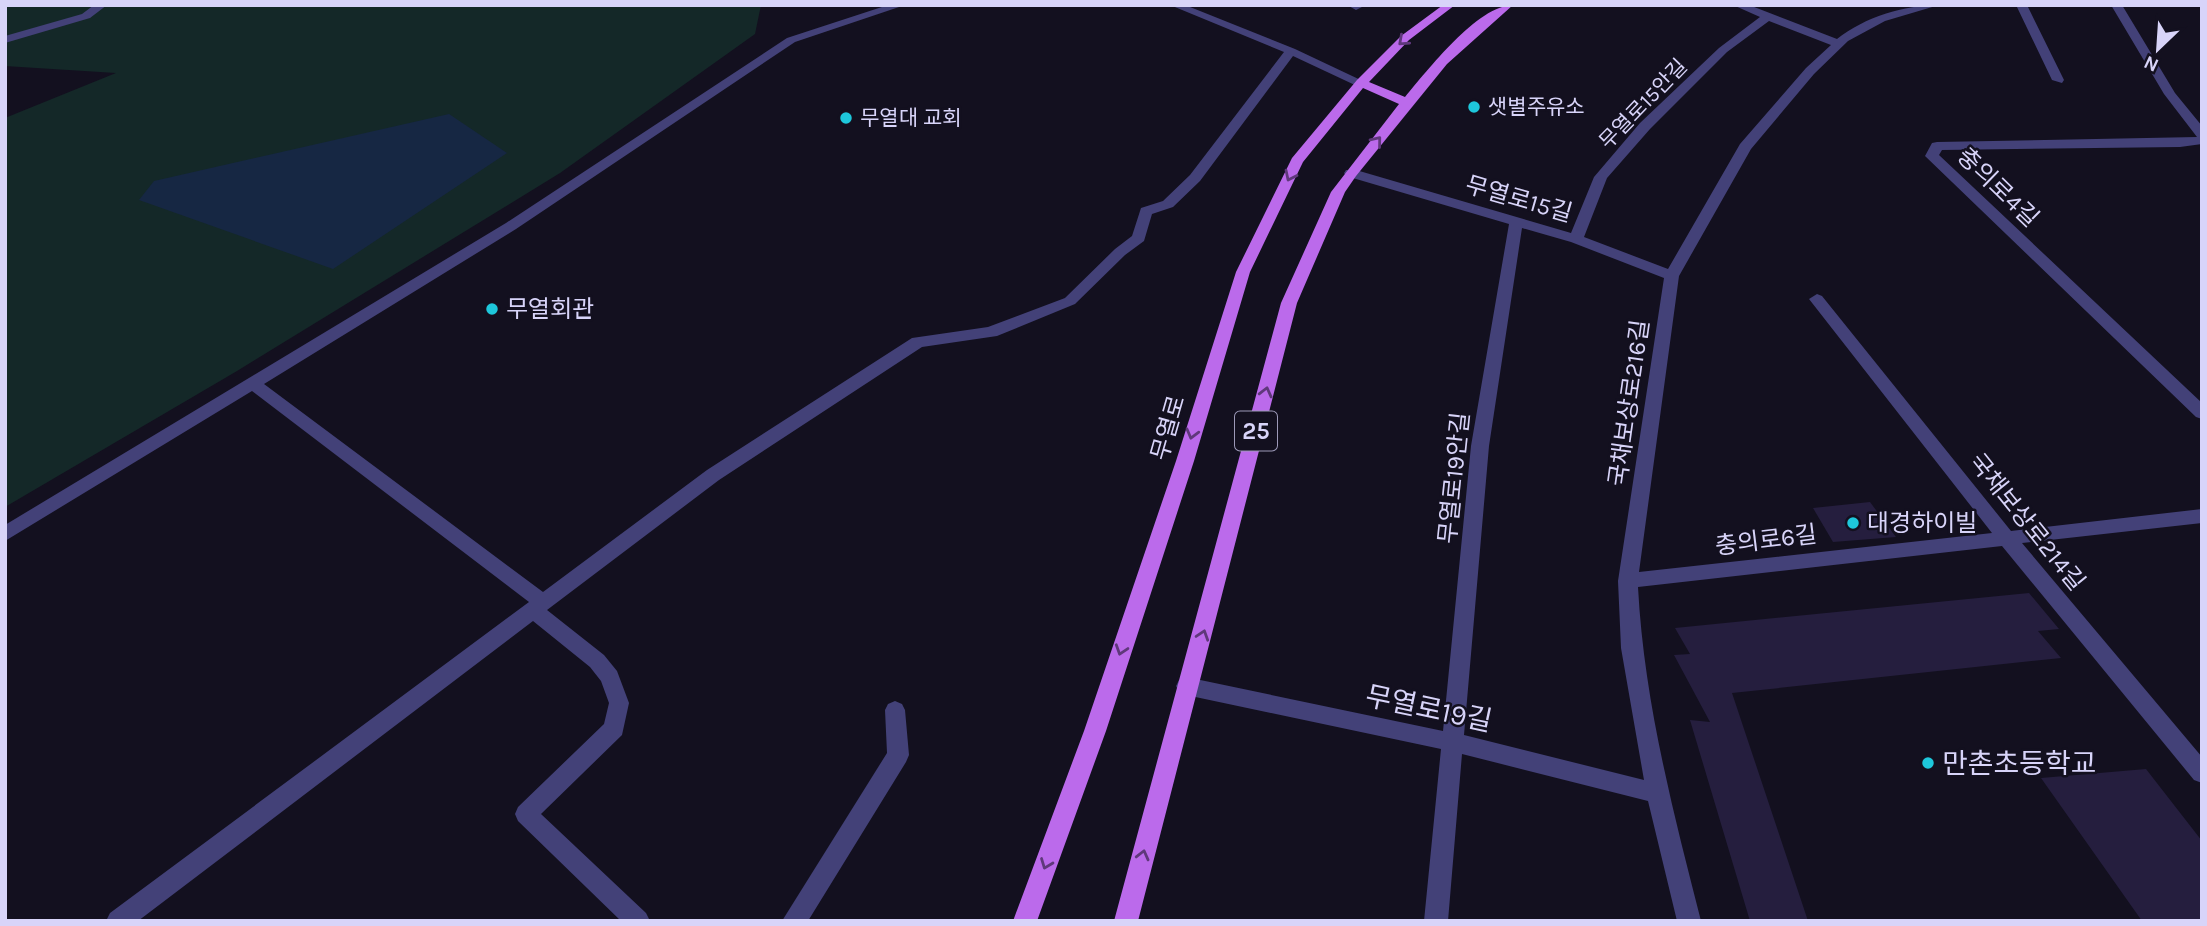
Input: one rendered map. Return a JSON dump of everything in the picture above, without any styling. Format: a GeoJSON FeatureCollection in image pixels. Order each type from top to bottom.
{"type":"FeatureCollection","features":[{"type":"Feature","properties":{"kind":"main road","name":"무열로"},"geometry":{"type":"LineString","coordinates":[[1024,921],[1090,744],[1185,461],[1243,272],[1297,160],[1361,83],[1405,38],[1450,5]]}},
{"type":"Feature","properties":{"kind":"main road","name":"25"},"geometry":{"type":"LineString","coordinates":[[1126,921],[1289,303],[1338,192],[1351,173],[1447,57],[1487,19],[1508,5]]}},
{"type":"Feature","properties":{"kind":"main road"},"geometry":{"type":"LineString","coordinates":[[1361,83],[1408,103]]}},
{"type":"Feature","properties":{"kind":"street"},"geometry":{"type":"LineString","coordinates":[[5,40],[86,16],[102,5]]}},
{"type":"Feature","properties":{"kind":"street"},"geometry":{"type":"LineString","coordinates":[[5,534],[511,226],[791,40],[900,5]]}},
{"type":"Feature","properties":{"kind":"street"},"geometry":{"type":"LineString","coordinates":[[1738,5],[1839,44]]}},
{"type":"Feature","properties":{"kind":"street","name":"국채보상로216길"},"geometry":{"type":"LineString","coordinates":[[1689,921],[1657,793],[1631,648],[1628,581],[1672,276],[1745,147],[1810,71],[1839,44],[1881,19],[1934,5]]}},
{"type":"Feature","properties":{"kind":"street"},"geometry":{"type":"LineString","coordinates":[[2021,5],[2058,80]]}},
{"type":"Feature","properties":{"kind":"street"},"geometry":{"type":"LineString","coordinates":[[2116,5],[2170,94],[2202,137]]}},
{"type":"Feature","properties":{"kind":"street"},"geometry":{"type":"LineString","coordinates":[[1177,6],[1291,51],[1361,83]]}},
{"type":"Feature","properties":{"kind":"street","name":"무열로15안길"},"geometry":{"type":"LineString","coordinates":[[1576,239],[1601,177],[1627,146],[1723,50],[1768,17]]}},
{"type":"Feature","properties":{"kind":"street"},"geometry":{"type":"LineString","coordinates":[[118,921],[713,475],[918,342],[990,332],[1070,301],[1120,252],[1139,238],[1146,211],[1168,204],[1195,178],[1291,51]]}},
{"type":"Feature","properties":{"kind":"street","name":"충의로4길"},"geometry":{"type":"LineString","coordinates":[[2202,137],[2180,143],[1937,146],[1932,156],[2202,413]]}},
{"type":"Feature","properties":{"kind":"street","name":"무열로15길"},"geometry":{"type":"LineString","coordinates":[[1351,173],[1576,239],[1672,276]]}},
{"type":"Feature","properties":{"kind":"street","name":"무열로19안길"},"geometry":{"type":"LineString","coordinates":[[1436,921],[1480,446],[1516,222]]}},
{"type":"Feature","properties":{"kind":"street","name":"국채보상로214길"},"geometry":{"type":"LineString","coordinates":[[1817,299],[2006,537],[2202,773]]}},
{"type":"Feature","properties":{"kind":"street"},"geometry":{"type":"LineString","coordinates":[[253,384],[538,606],[597,661],[610,677],[619,702],[614,728],[526,814],[638,921]]}},
{"type":"Feature","properties":{"kind":"street","name":"충의로6길"},"geometry":{"type":"LineString","coordinates":[[1628,581],[2202,516]]}},
{"type":"Feature","properties":{"kind":"street","name":"무열로19길"},"geometry":{"type":"LineString","coordinates":[[1186,686],[1452,742],[1657,793]]}},
{"type":"Feature","properties":{"kind":"street"},"geometry":{"type":"LineString","coordinates":[[794,921],[898,755],[895,710]]}},
{"type":"Feature","properties":{"kind":"green space"},"geometry":{"type":"Polygon","coordinates":[[[5,5],[761,5],[755,34],[560,173],[237,371],[5,507],[5,118],[116,73],[5,66],[5,5]]]}},
{"type":"Feature","properties":{"kind":"water"},"geometry":{"type":"Polygon","coordinates":[[[449,114],[507,153],[333,269],[139,200],[154,181],[449,114]]]}},
{"type":"Feature","properties":{"kind":"building","name":"대경하이빌"},"geometry":{"type":"Polygon","coordinates":[[[1870,502],[1896,537],[1833,542],[1813,508],[1870,502]]]}},
{"type":"Feature","properties":{"kind":"building"},"geometry":{"type":"Polygon","coordinates":[[[2029,593],[2059,629],[2038,631],[2061,658],[1732,693],[1808,921],[1750,921],[1690,720],[1710,722],[1674,655],[1690,654],[1675,628],[2029,593]]]}},
{"type":"Feature","properties":{"kind":"building"},"geometry":{"type":"Polygon","coordinates":[[[2146,769],[2202,841],[2202,921],[2142,921],[2041,778],[2146,769]]]}},
{"type":"Feature","properties":{"kind":"place","name":"샛별주유소"},"geometry":{"type":"Point","coordinates":[1474,107]}},
{"type":"Feature","properties":{"kind":"place","name":"무열대 교회"},"geometry":{"type":"Point","coordinates":[846,118]}},
{"type":"Feature","properties":{"kind":"place","name":"무열회관"},"geometry":{"type":"Point","coordinates":[492,309]}},
{"type":"Feature","properties":{"kind":"place","name":"대경하이빌"},"geometry":{"type":"Point","coordinates":[1853,523]}},
{"type":"Feature","properties":{"kind":"place","name":"만촌초등학교"},"geometry":{"type":"Point","coordinates":[1928,763]}}]}
